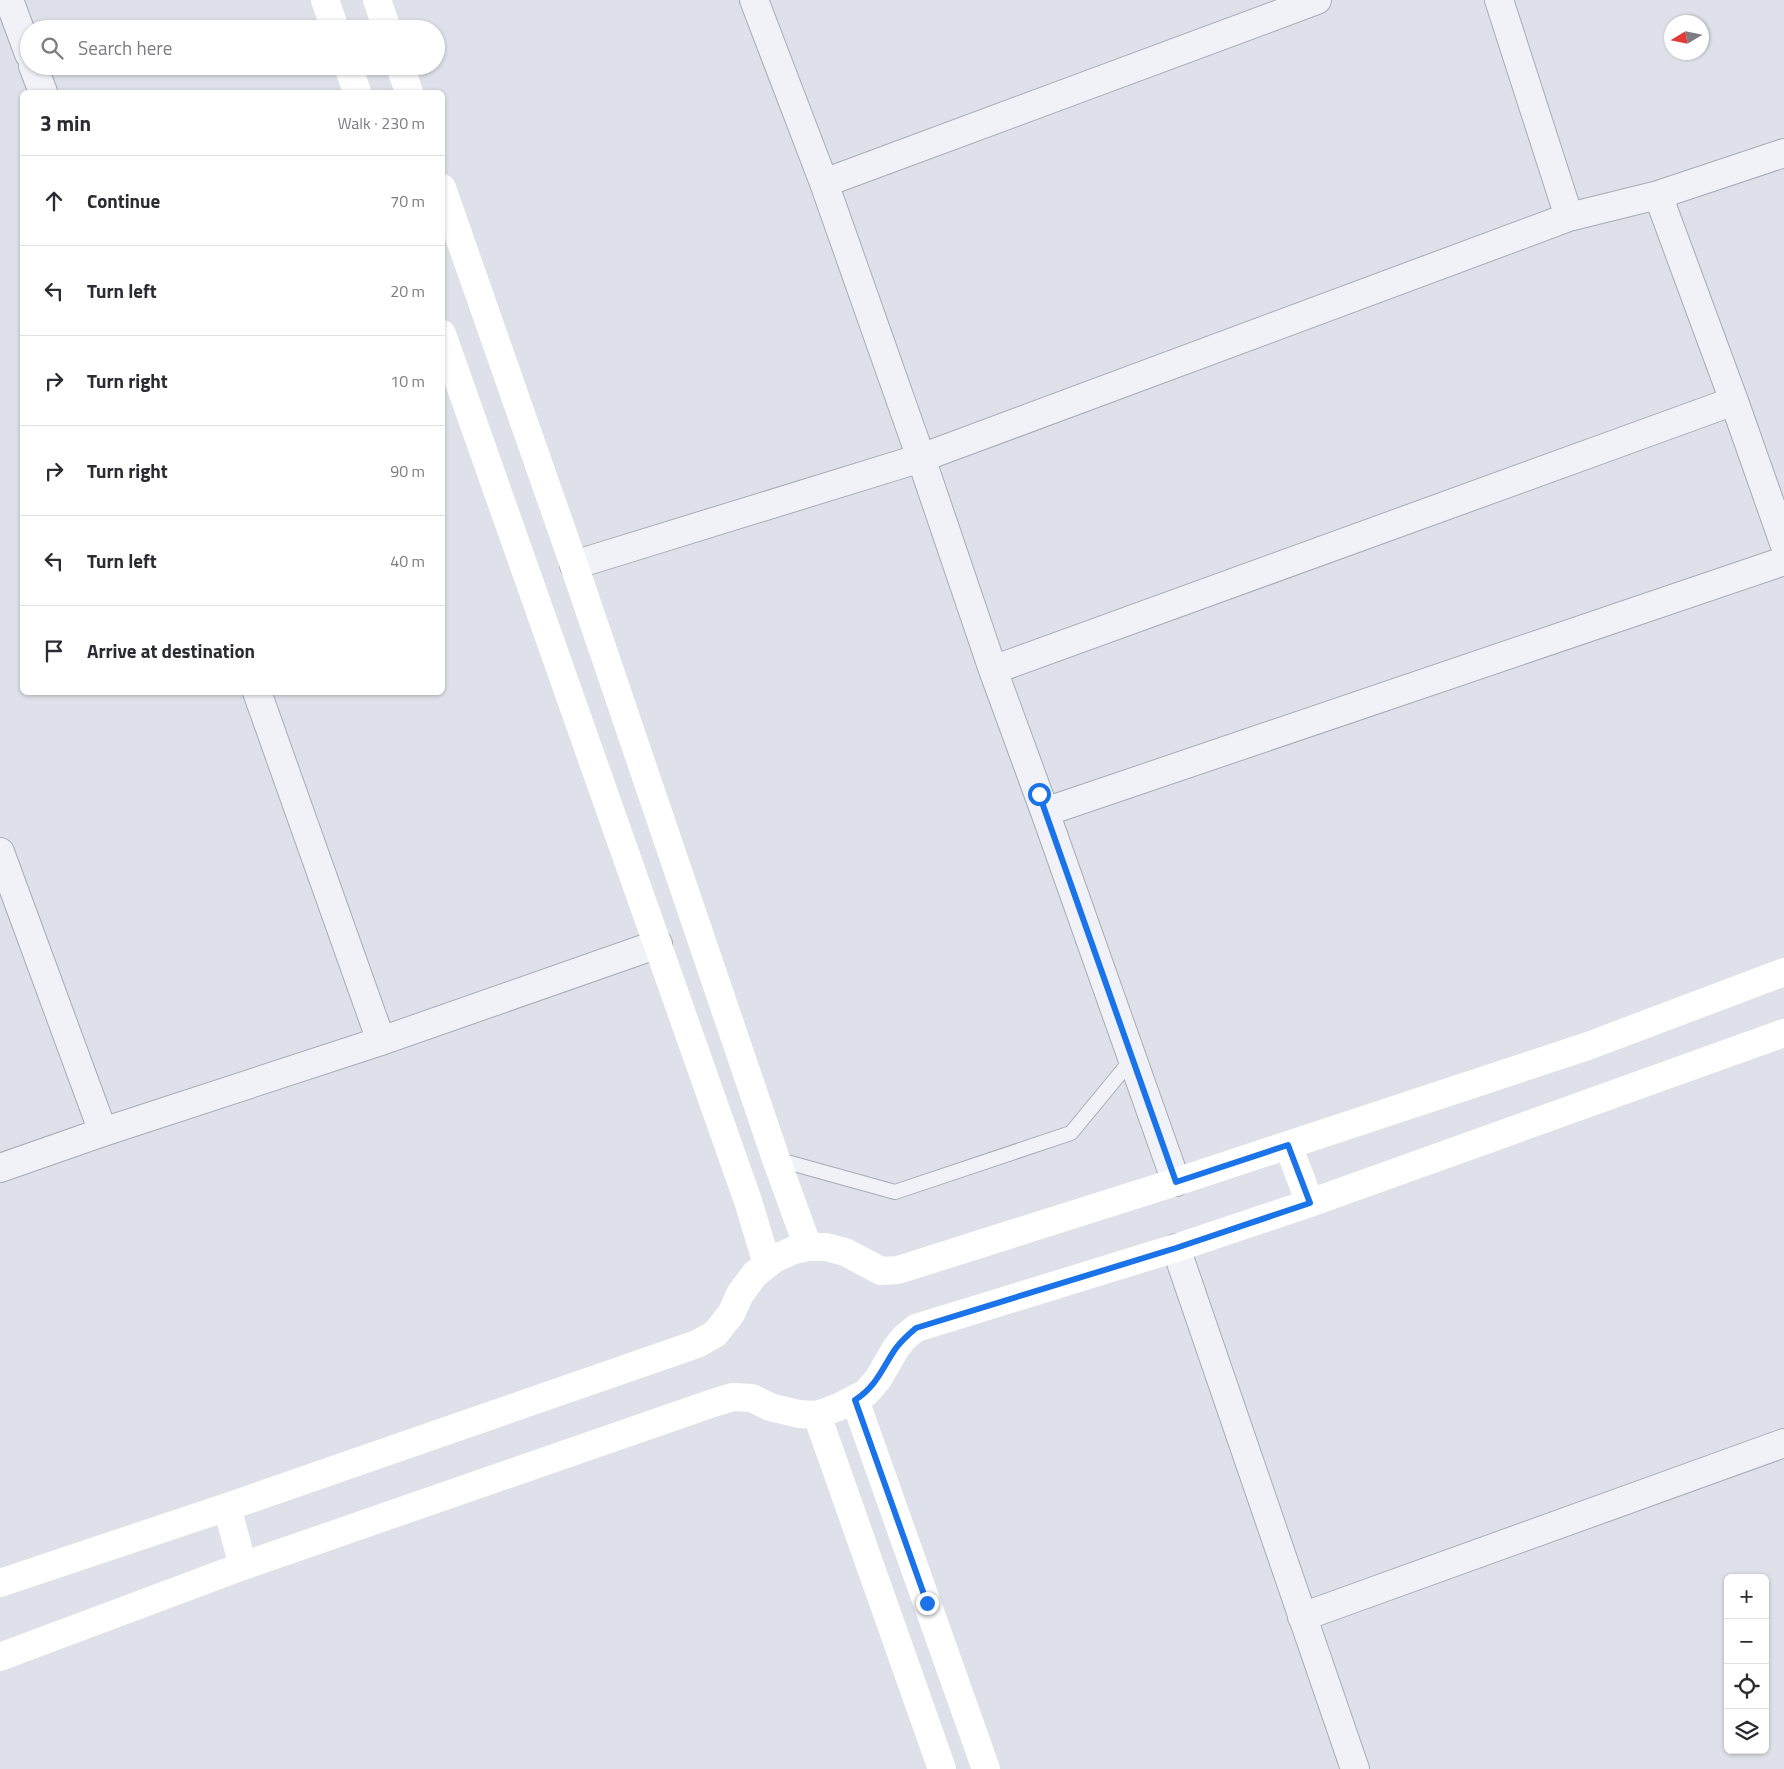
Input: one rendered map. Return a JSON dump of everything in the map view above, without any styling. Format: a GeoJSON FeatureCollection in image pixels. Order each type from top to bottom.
{"type":"FeatureCollection","features":[{"type":"Feature","properties":{"kind":"street"},"geometry":{"type":"LineString","coordinates":[[10,0],[20,28]]}},
{"type":"Feature","properties":{"kind":"street"},"geometry":{"type":"LineString","coordinates":[[325,0],[332,20]]}},
{"type":"Feature","properties":{"kind":"street"},"geometry":{"type":"LineString","coordinates":[[377,0],[384,20]]}},
{"type":"Feature","properties":{"kind":"street"},"geometry":{"type":"LineString","coordinates":[[754,0],[824,183],[993,670],[1046,812],[1176,1182]]}},
{"type":"Feature","properties":{"kind":"street"},"geometry":{"type":"LineString","coordinates":[[824,183],[1317,0]]}},
{"type":"Feature","properties":{"kind":"street"},"geometry":{"type":"LineString","coordinates":[[1499,0],[1569,217]]}},
{"type":"Feature","properties":{"kind":"street"},"geometry":{"type":"LineString","coordinates":[[36,75],[41,90]]}},
{"type":"Feature","properties":{"kind":"street"},"geometry":{"type":"LineString","coordinates":[[351,75],[357,90]]}},
{"type":"Feature","properties":{"kind":"street"},"geometry":{"type":"LineString","coordinates":[[403,75],[408,90]]}},
{"type":"Feature","properties":{"kind":"street"},"geometry":{"type":"LineString","coordinates":[[574,565],[921,458],[1569,217],[1658,195],[1784,153]]}},
{"type":"Feature","properties":{"kind":"street"},"geometry":{"type":"LineString","coordinates":[[1658,195],[1784,543]]}},
{"type":"Feature","properties":{"kind":"street"},"geometry":{"type":"LineString","coordinates":[[445,197],[574,565],[808,1248]]}},
{"type":"Feature","properties":{"kind":"street"},"geometry":{"type":"LineString","coordinates":[[445,342],[658,944],[748,1202],[767,1264]]}},
{"type":"Feature","properties":{"kind":"street"},"geometry":{"type":"LineString","coordinates":[[993,670],[1734,401]]}},
{"type":"Feature","properties":{"kind":"street"},"geometry":{"type":"LineString","coordinates":[[1046,812],[1784,561]]}},
{"type":"Feature","properties":{"kind":"street"},"geometry":{"type":"LineString","coordinates":[[258,695],[381,1041]]}},
{"type":"Feature","properties":{"kind":"street"},"geometry":{"type":"LineString","coordinates":[[0,855],[103,1132]]}},
{"type":"Feature","properties":{"kind":"street"},"geometry":{"type":"LineString","coordinates":[[0,1168],[103,1132],[381,1041],[658,944]]}},
{"type":"Feature","properties":{"kind":"street"},"geometry":{"type":"LineString","coordinates":[[0,1583],[227,1507],[696,1344],[715,1334],[731,1314],[740,1294],[755,1274],[767,1264],[794,1250],[826,1248],[845,1252],[882,1271],[898,1270],[1176,1182],[1588,1046],[1784,972]]}},
{"type":"Feature","properties":{"kind":"street"},"geometry":{"type":"LineString","coordinates":[[0,1657],[243,1566],[713,1402],[733,1397],[752,1398],[770,1407],[799,1414],[817,1415],[855,1400],[866,1393],[878,1379],[896,1348],[916,1328],[1176,1248],[1310,1203],[1784,1033]]}},
{"type":"Feature","properties":{"kind":"street"},"geometry":{"type":"LineString","coordinates":[[1288,1145],[1310,1203]]}},
{"type":"Feature","properties":{"kind":"street"},"geometry":{"type":"LineString","coordinates":[[1176,1248],[1356,1769]]}},
{"type":"Feature","properties":{"kind":"street"},"geometry":{"type":"LineString","coordinates":[[855,1400],[986,1769]]}},
{"type":"Feature","properties":{"kind":"street"},"geometry":{"type":"LineString","coordinates":[[817,1415],[942,1769]]}},
{"type":"Feature","properties":{"kind":"street"},"geometry":{"type":"LineString","coordinates":[[1302,1617],[1784,1443]]}},
{"type":"Feature","properties":{"kind":"street"},"geometry":{"type":"LineString","coordinates":[[227,1507],[243,1566]]}},
{"type":"Feature","properties":{"kind":"lane"},"geometry":{"type":"LineString","coordinates":[[776,1158],[895,1192],[1071,1134],[1132,1059]]}},
{"type":"Feature","properties":{"kind":"route"},"geometry":{"type":"LineString","coordinates":[[927,1603],[855,1400],[866,1393],[878,1379],[896,1348],[905,1337],[916,1328],[1176,1248],[1310,1203],[1288,1145],[1176,1182],[1039,794]]}}]}
